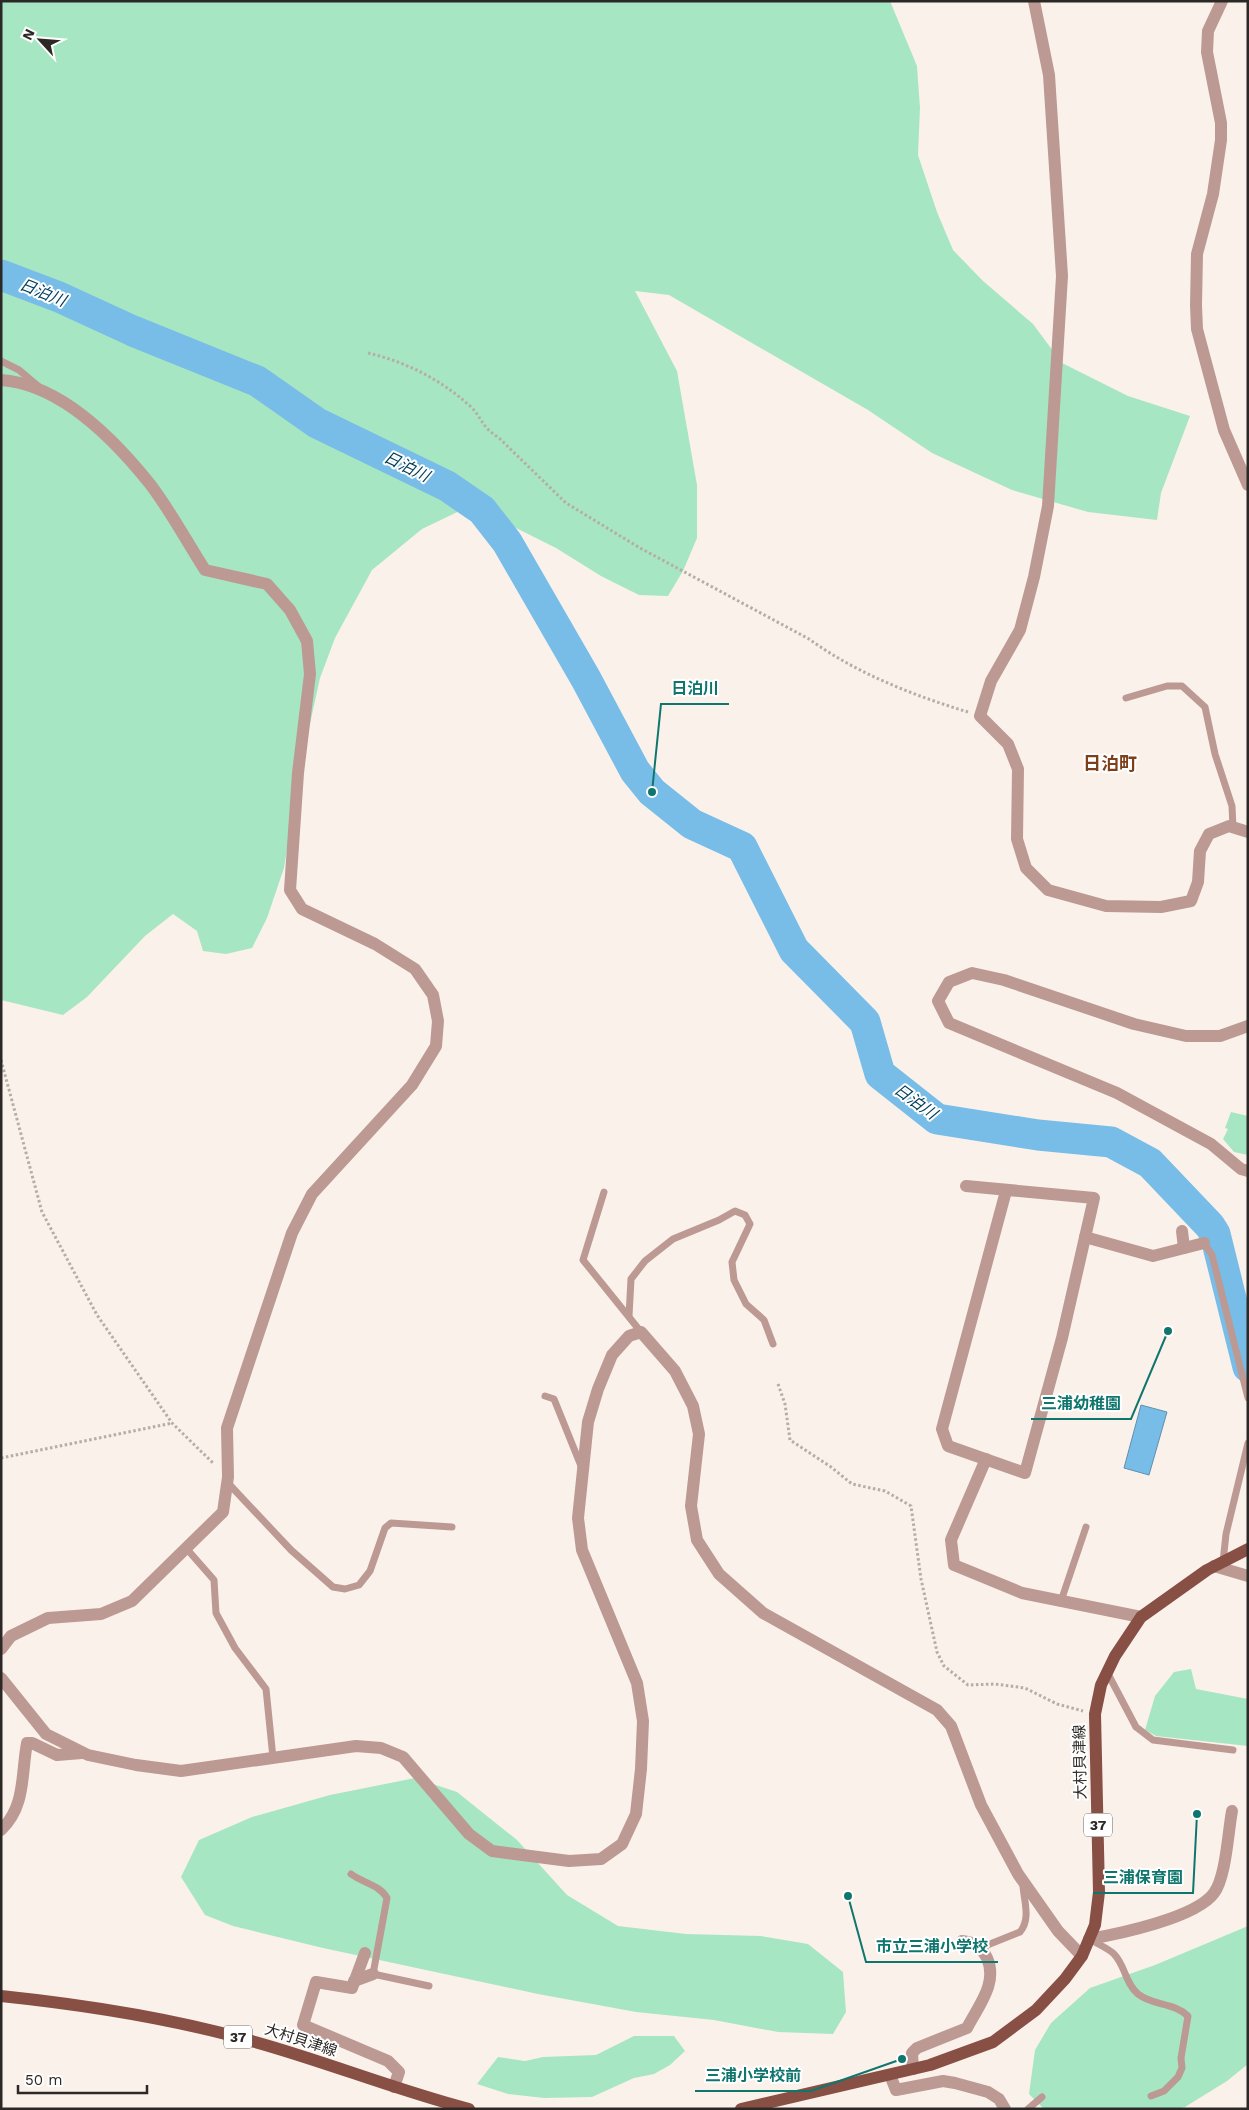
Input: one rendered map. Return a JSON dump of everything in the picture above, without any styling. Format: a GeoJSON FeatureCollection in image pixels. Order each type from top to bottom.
{"type":"FeatureCollection","features":[{"type":"Feature","properties":{"kind":"main road","name":"大村貝津線"},"geometry":{"type":"LineString","coordinates":[[741,2109],[930,2065],[993,2042],[1036,2010],[1065,1980],[1082,1956],[1089,1939],[1094,1925],[1099,1892],[1095,1714],[1101,1685],[1115,1656],[1141,1617],[1218,1564],[1248,1549]]}},
{"type":"Feature","properties":{"kind":"main road","name":"大村貝津線"},"geometry":{"type":"LineString","coordinates":[[1,1996],[67,2003],[155,2017],[201,2028],[257,2042],[433,2100],[469,2109]]}},
{"type":"Feature","properties":{"kind":"street"},"geometry":{"type":"LineString","coordinates":[[1034,1],[1049,75],[1062,276],[1048,506],[1034,577],[1020,630],[991,681],[980,716],[1008,744],[1018,769],[1017,839],[1026,868],[1048,890],[1106,906],[1161,908],[1191,901],[1198,882],[1200,851],[1209,834],[1229,826],[1247,832]]}},
{"type":"Feature","properties":{"kind":"street"},"geometry":{"type":"LineString","coordinates":[[1222,1],[1208,31],[1206,52],[1221,123],[1221,140],[1213,194],[1198,254],[1197,329],[1224,430],[1248,485]]}},
{"type":"Feature","properties":{"kind":"street"},"geometry":{"type":"LineString","coordinates":[[1,380],[16,381],[44,391],[85,416],[151,485],[205,570],[267,584],[290,610],[307,640],[310,674],[298,773],[290,890],[302,908],[375,944],[415,969],[433,995],[438,1022],[436,1046],[412,1085],[312,1194],[292,1232],[227,1428],[228,1480],[223,1512],[132,1601],[102,1614],[48,1618],[11,1636],[1,1649]]}},
{"type":"Feature","properties":{"kind":"street"},"geometry":{"type":"LineString","coordinates":[[1248,1026],[1220,1036],[1186,1036],[1134,1024],[1004,980],[972,974],[950,982],[938,1002],[949,1023],[1118,1094],[1211,1144],[1241,1168],[1248,1170]]}},
{"type":"Feature","properties":{"kind":"street"},"geometry":{"type":"LineString","coordinates":[[966,1186],[1094,1198],[1062,1338],[1025,1473],[948,1446],[942,1429],[1006,1191]]}},
{"type":"Feature","properties":{"kind":"street"},"geometry":{"type":"LineString","coordinates":[[1182,1231],[1184,1248]]}},
{"type":"Feature","properties":{"kind":"street"},"geometry":{"type":"LineString","coordinates":[[1086,1236],[1152,1256],[1204,1243]]}},
{"type":"Feature","properties":{"kind":"street"},"geometry":{"type":"LineString","coordinates":[[1,1678],[46,1734],[88,1755],[136,1765],[181,1771],[356,1746],[381,1748],[403,1757],[468,1834],[492,1851],[569,1861],[601,1859],[622,1844],[636,1814],[641,1769],[643,1721],[637,1683],[582,1550],[578,1518],[588,1422],[598,1389],[612,1355],[629,1336],[641,1332],[675,1371],[693,1406],[699,1434],[691,1506],[697,1540],[719,1574],[763,1614],[937,1710],[951,1726],[981,1805],[1023,1882],[1058,1931],[1082,1956]]}},
{"type":"Feature","properties":{"kind":"street"},"geometry":{"type":"LineString","coordinates":[[986,1459],[951,1540],[954,1564],[1022,1593],[1141,1617]]}},
{"type":"Feature","properties":{"kind":"street"},"geometry":{"type":"LineString","coordinates":[[1218,1564],[1248,1576]]}},
{"type":"Feature","properties":{"kind":"street"},"geometry":{"type":"LineString","coordinates":[[1,1830],[12,1820],[21,1799],[23,1767],[28,1743],[32,1743],[57,1755],[82,1752]]}},
{"type":"Feature","properties":{"kind":"street"},"geometry":{"type":"LineString","coordinates":[[1089,1939],[1124,1933],[1181,1914],[1204,1902],[1214,1894],[1220,1881],[1232,1811]]}},
{"type":"Feature","properties":{"kind":"street"},"geometry":{"type":"LineString","coordinates":[[913,2069],[912,2053],[918,2048],[968,2028],[991,1982],[990,1967],[983,1951],[969,1942],[962,1941]]}},
{"type":"Feature","properties":{"kind":"street"},"geometry":{"type":"LineString","coordinates":[[365,1953],[352,1988],[316,1982],[303,2025],[388,2061],[399,2072],[394,2087]]}},
{"type":"Feature","properties":{"kind":"street"},"geometry":{"type":"LineString","coordinates":[[354,1981],[373,1974]]}},
{"type":"Feature","properties":{"kind":"street"},"geometry":{"type":"LineString","coordinates":[[890,2075],[896,2090],[943,2081],[956,2083],[988,2092],[999,2099],[1005,2109]]}},
{"type":"Feature","properties":{"kind":"street"},"geometry":{"type":"LineString","coordinates":[[433,2100],[442,2109]]}},
{"type":"Feature","properties":{"kind":"lane"},"geometry":{"type":"LineString","coordinates":[[1,361],[19,370],[44,391]]}},
{"type":"Feature","properties":{"kind":"lane"},"geometry":{"type":"LineString","coordinates":[[1126,698],[1167,686],[1182,686],[1205,707],[1215,754],[1232,806],[1233,828]]}},
{"type":"Feature","properties":{"kind":"lane"},"geometry":{"type":"LineString","coordinates":[[604,1192],[583,1260],[641,1332]]}},
{"type":"Feature","properties":{"kind":"lane"},"geometry":{"type":"LineString","coordinates":[[629,1316],[631,1280],[645,1261],[672,1239],[719,1220],[735,1211],[745,1215],[750,1224],[732,1262],[734,1280],[746,1304],[764,1320],[773,1344]]}},
{"type":"Feature","properties":{"kind":"lane"},"geometry":{"type":"LineString","coordinates":[[1204,1243],[1212,1255],[1248,1398]]}},
{"type":"Feature","properties":{"kind":"lane"},"geometry":{"type":"LineString","coordinates":[[545,1396],[554,1399],[583,1470]]}},
{"type":"Feature","properties":{"kind":"lane"},"geometry":{"type":"LineString","coordinates":[[1218,1564],[1248,1443]]}},
{"type":"Feature","properties":{"kind":"lane"},"geometry":{"type":"LineString","coordinates":[[228,1480],[291,1550],[333,1587],[345,1589],[359,1585],[370,1571],[385,1528],[391,1522],[452,1527]]}},
{"type":"Feature","properties":{"kind":"lane"},"geometry":{"type":"LineString","coordinates":[[1062,1601],[1086,1527]]}},
{"type":"Feature","properties":{"kind":"lane"},"geometry":{"type":"LineString","coordinates":[[186,1548],[214,1580],[216,1613],[235,1648],[266,1689],[273,1758]]}},
{"type":"Feature","properties":{"kind":"lane"},"geometry":{"type":"LineString","coordinates":[[1107,1672],[1136,1728],[1153,1740],[1233,1750]]}},
{"type":"Feature","properties":{"kind":"lane"},"geometry":{"type":"LineString","coordinates":[[351,1874],[361,1881],[382,1890],[387,1898],[373,1974],[429,1986]]}},
{"type":"Feature","properties":{"kind":"lane"},"geometry":{"type":"LineString","coordinates":[[980,1948],[1020,1932],[1024,1928],[1027,1921],[1023,1882]]}},
{"type":"Feature","properties":{"kind":"lane"},"geometry":{"type":"LineString","coordinates":[[1089,1939],[1114,1954],[1128,1983],[1137,1993],[1148,2001],[1172,2006],[1188,2016],[1181,2058],[1182,2068],[1178,2078],[1164,2091],[1151,2096]]}},
{"type":"Feature","properties":{"kind":"lane"},"geometry":{"type":"LineString","coordinates":[[1028,2109],[1042,2097]]}},
{"type":"Feature","properties":{"kind":"path"},"geometry":{"type":"LineString","coordinates":[[368,353],[396,360],[435,379],[472,407],[487,431],[498,438],[566,503],[640,548],[808,639],[832,656],[921,698],[980,716]]}},
{"type":"Feature","properties":{"kind":"path"},"geometry":{"type":"LineString","coordinates":[[1,1060],[42,1212],[98,1315],[172,1423],[228,1480]]}},
{"type":"Feature","properties":{"kind":"path"},"geometry":{"type":"LineString","coordinates":[[778,1384],[785,1404],[790,1440],[831,1467],[852,1484],[885,1491],[911,1506],[921,1579],[937,1652],[944,1666],[968,1685],[995,1684],[1025,1688],[1057,1704],[1095,1714]]}},
{"type":"Feature","properties":{"kind":"path"},"geometry":{"type":"LineString","coordinates":[[1,1458],[172,1423]]}},
{"type":"Feature","properties":{"kind":"green space"},"geometry":{"type":"Polygon","coordinates":[[[1,1],[890,1],[917,66],[920,108],[918,155],[937,212],[953,250],[983,281],[1033,324],[1062,363],[1128,396],[1190,416],[1161,493],[1157,520],[1088,512],[1012,490],[932,453],[868,410],[669,295],[635,291],[677,371],[697,485],[697,538],[683,571],[668,596],[639,595],[601,576],[556,548],[498,519],[474,504],[422,529],[372,570],[335,638],[320,678],[301,765],[284,868],[267,918],[252,948],[226,954],[203,951],[197,931],[173,914],[145,936],[87,997],[63,1015],[1,1000],[1,1]]]}},
{"type":"Feature","properties":{"kind":"green space"},"geometry":{"type":"Polygon","coordinates":[[[1231,1112],[1248,1116],[1248,1155],[1234,1152],[1223,1139],[1228,1129],[1225,1128],[1231,1112]]]}},
{"type":"Feature","properties":{"kind":"green space"},"geometry":{"type":"Polygon","coordinates":[[[1191,1669],[1196,1689],[1248,1699],[1248,1746],[1156,1736],[1145,1730],[1155,1696],[1174,1672],[1191,1669]]]}},
{"type":"Feature","properties":{"kind":"green space"},"geometry":{"type":"Polygon","coordinates":[[[415,1778],[457,1792],[517,1840],[567,1895],[618,1926],[686,1934],[761,1936],[808,1944],[843,1972],[846,2012],[833,2034],[778,2032],[714,2020],[636,2012],[538,1994],[323,1948],[233,1926],[205,1915],[181,1877],[199,1840],[252,1817],[330,1795],[415,1778]]]}},
{"type":"Feature","properties":{"kind":"green space"},"geometry":{"type":"Polygon","coordinates":[[[1248,1926],[1248,2064],[1227,2081],[1185,2107],[1177,2109],[1044,2109],[1029,2094],[1035,2050],[1051,2023],[1090,1988],[1155,1965],[1248,1926]]]}},
{"type":"Feature","properties":{"kind":"green space"},"geometry":{"type":"Polygon","coordinates":[[[634,2036],[674,2036],[685,2051],[670,2065],[654,2074],[634,2078],[592,2097],[544,2098],[508,2094],[477,2084],[498,2057],[525,2061],[543,2057],[596,2055],[634,2036]]]}},
{"type":"Feature","properties":{"kind":"water"},"geometry":{"type":"Polygon","coordinates":[[[1141,1405],[1167,1412],[1149,1475],[1124,1468],[1141,1405]]]}},
{"type":"Feature","properties":{"kind":"waterway","name":"日泊川"},"geometry":{"type":"LineString","coordinates":[[1,275],[59,297],[133,331],[257,381],[317,423],[447,486],[482,510],[507,542],[586,679],[635,771],[652,792],[692,824],[742,847],[794,950],[865,1022],[880,1074],[937,1119],[1038,1135],[1111,1142],[1150,1163],[1210,1226],[1215,1234],[1248,1367]]}},
{"type":"Feature","properties":{"kind":"place","name":"日泊川"},"geometry":{"type":"Point","coordinates":[652,792]}},
{"type":"Feature","properties":{"kind":"place","name":"三浦幼稚園"},"geometry":{"type":"Point","coordinates":[1168,1331]}},
{"type":"Feature","properties":{"kind":"place","name":"三浦保育園"},"geometry":{"type":"Point","coordinates":[1197,1814]}},
{"type":"Feature","properties":{"kind":"place","name":"市立三浦小学校"},"geometry":{"type":"Point","coordinates":[848,1896]}},
{"type":"Feature","properties":{"kind":"place","name":"三浦小学校前"},"geometry":{"type":"Point","coordinates":[902,2059]}},
{"type":"Feature","properties":{"kind":"district","name":"日泊町"},"geometry":{"type":"Point","coordinates":[1110,764]}}]}
